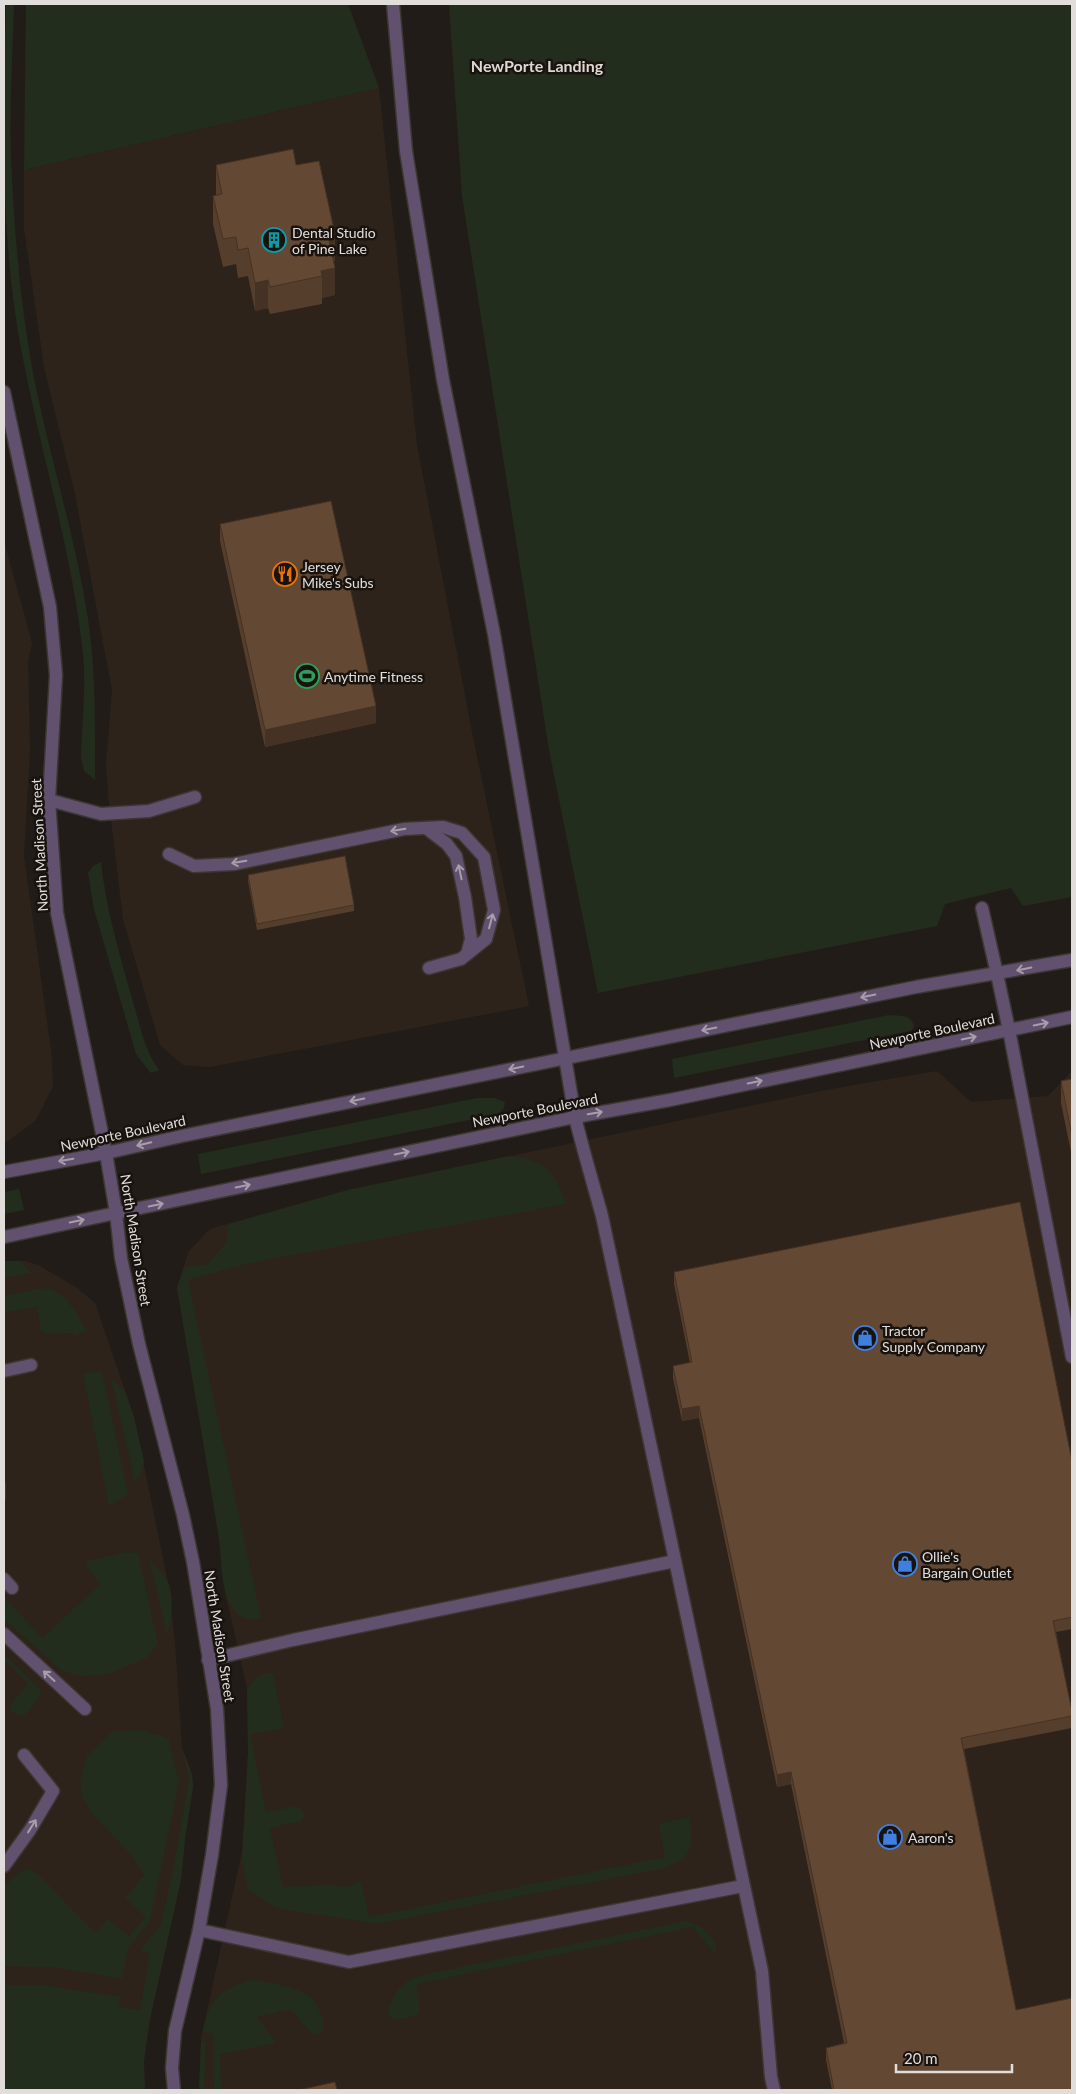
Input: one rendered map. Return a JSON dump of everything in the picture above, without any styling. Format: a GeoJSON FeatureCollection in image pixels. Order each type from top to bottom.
{"type":"FeatureCollection","features":[{"type":"Feature","properties":{"kind":"street"},"geometry":{"type":"LineString","coordinates":[[394,4],[409,170],[443,380],[494,634],[564,1058],[586,1165],[592,1177],[602,1216],[762,1971],[771,2076],[774,2090]]}},
{"type":"Feature","properties":{"kind":"street","name":"North Madison Street"},"geometry":{"type":"LineString","coordinates":[[4,392],[50,607],[56,675],[50,800],[57,913],[106,1153],[121,1258],[139,1344],[183,1515],[193,1562],[217,1709],[222,1784],[199,1930],[176,2031],[172,2068],[174,2090]]}},
{"type":"Feature","properties":{"kind":"street"},"geometry":{"type":"LineString","coordinates":[[50,800],[101,814],[149,811],[195,797]]}},
{"type":"Feature","properties":{"kind":"street"},"geometry":{"type":"LineString","coordinates":[[169,854],[194,866],[234,864],[404,829],[443,827],[462,833],[484,857],[494,910],[486,939],[461,958],[429,968]]}},
{"type":"Feature","properties":{"kind":"street"},"geometry":{"type":"LineString","coordinates":[[426,828],[447,844],[456,856],[465,897],[471,939],[467,954]]}},
{"type":"Feature","properties":{"kind":"street"},"geometry":{"type":"LineString","coordinates":[[982,908],[1009,1030],[1072,1357]]}},
{"type":"Feature","properties":{"kind":"street","name":"Newporte Boulevard"},"geometry":{"type":"LineString","coordinates":[[4,1172],[106,1153],[916,987],[1072,960]]}},
{"type":"Feature","properties":{"kind":"street","name":"Newporte Boulevard"},"geometry":{"type":"LineString","coordinates":[[4,1237],[575,1117],[670,1100],[1072,1017]]}},
{"type":"Feature","properties":{"kind":"street"},"geometry":{"type":"LineString","coordinates":[[4,1371],[31,1365]]}},
{"type":"Feature","properties":{"kind":"street"},"geometry":{"type":"LineString","coordinates":[[208,1660],[292,1640],[675,1561]]}},
{"type":"Feature","properties":{"kind":"street"},"geometry":{"type":"LineString","coordinates":[[4,1634],[85,1709]]}},
{"type":"Feature","properties":{"kind":"street"},"geometry":{"type":"LineString","coordinates":[[4,1866],[30,1830],[53,1791],[24,1755]]}},
{"type":"Feature","properties":{"kind":"street"},"geometry":{"type":"LineString","coordinates":[[199,1930],[349,1962],[743,1886]]}},
{"type":"Feature","properties":{"kind":"shaded area"},"geometry":{"type":"Polygon","coordinates":[[[379,88],[417,445],[473,737],[529,1006],[210,1067],[183,1065],[160,1045],[123,919],[106,766],[112,690],[75,494],[44,367],[24,228],[24,170],[379,88]]]}},
{"type":"Feature","properties":{"kind":"shaded area"},"geometry":{"type":"Polygon","coordinates":[[[4,541],[32,643],[28,661],[30,751],[24,856],[51,1050],[53,1086],[36,1120],[4,1142],[4,541]]]}},
{"type":"Feature","properties":{"kind":"shaded area"},"geometry":{"type":"Polygon","coordinates":[[[937,1071],[971,1102],[1048,1096],[1072,1071],[1072,2090],[199,2090],[201,2038],[242,1852],[248,1753],[247,1688],[225,1592],[219,1536],[177,1288],[189,1251],[210,1229],[348,1190],[831,1089],[937,1071]]]}},
{"type":"Feature","properties":{"kind":"shaded area"},"geometry":{"type":"Polygon","coordinates":[[[4,1261],[25,1261],[40,1266],[77,1288],[95,1303],[134,1417],[168,1583],[175,1642],[182,1748],[192,1774],[193,1787],[181,1880],[150,2019],[4,2023],[4,1261]]]}},
{"type":"Feature","properties":{"kind":"green space"},"geometry":{"type":"Polygon","coordinates":[[[6,4],[14,4],[11,157],[21,292],[33,373],[83,588],[88,619],[94,679],[95,780],[84,771],[81,758],[84,679],[78,615],[63,537],[20,343],[9,259],[4,174],[6,4]]]}},
{"type":"Feature","properties":{"kind":"green space"},"geometry":{"type":"Polygon","coordinates":[[[26,4],[348,4],[379,88],[24,170],[26,4]]]}},
{"type":"Feature","properties":{"kind":"green space"},"geometry":{"type":"Polygon","coordinates":[[[449,4],[1072,4],[1072,897],[1023,906],[1011,888],[945,904],[937,926],[598,993],[549,750],[462,196],[449,4]]]}},
{"type":"Feature","properties":{"kind":"green space"},"geometry":{"type":"Polygon","coordinates":[[[101,862],[110,915],[123,967],[143,1037],[159,1070],[151,1073],[136,1054],[94,909],[88,873],[93,866],[101,862]]]}},
{"type":"Feature","properties":{"kind":"green space"},"geometry":{"type":"Polygon","coordinates":[[[889,1015],[908,1018],[914,1027],[910,1031],[674,1078],[672,1059],[889,1015]]]}},
{"type":"Feature","properties":{"kind":"green space"},"geometry":{"type":"Polygon","coordinates":[[[477,1098],[494,1098],[505,1102],[504,1108],[499,1114],[201,1174],[198,1154],[477,1098]]]}},
{"type":"Feature","properties":{"kind":"green space"},"geometry":{"type":"Polygon","coordinates":[[[509,1156],[532,1160],[547,1169],[558,1183],[566,1204],[250,1263],[188,1280],[261,1617],[249,1619],[241,1617],[232,1608],[223,1582],[218,1533],[177,1288],[184,1267],[206,1265],[226,1243],[229,1224],[348,1190],[509,1156]]]}},
{"type":"Feature","properties":{"kind":"green space"},"geometry":{"type":"Polygon","coordinates":[[[19,1189],[24,1210],[4,1214],[4,1192],[19,1189]]]}},
{"type":"Feature","properties":{"kind":"green space"},"geometry":{"type":"Polygon","coordinates":[[[4,1261],[21,1261],[31,1273],[4,1278],[4,1261]]]}},
{"type":"Feature","properties":{"kind":"green space"},"geometry":{"type":"Polygon","coordinates":[[[44,1288],[51,1289],[64,1298],[87,1330],[75,1336],[72,1333],[45,1334],[40,1328],[37,1307],[4,1313],[4,1296],[44,1288]]]}},
{"type":"Feature","properties":{"kind":"green space"},"geometry":{"type":"Polygon","coordinates":[[[102,1372],[128,1494],[109,1506],[83,1373],[102,1372]]]}},
{"type":"Feature","properties":{"kind":"green space"},"geometry":{"type":"Polygon","coordinates":[[[111,1378],[125,1391],[134,1417],[144,1461],[141,1474],[135,1481],[111,1378]]]}},
{"type":"Feature","properties":{"kind":"green space"},"geometry":{"type":"Polygon","coordinates":[[[126,1552],[138,1553],[158,1644],[146,1658],[107,1674],[83,1676],[64,1672],[4,1619],[4,1597],[42,1638],[101,1584],[86,1566],[88,1561],[126,1552]]]}},
{"type":"Feature","properties":{"kind":"green space"},"geometry":{"type":"Polygon","coordinates":[[[150,1561],[164,1576],[170,1588],[172,1608],[167,1634],[150,1561]]]}},
{"type":"Feature","properties":{"kind":"green space"},"geometry":{"type":"Polygon","coordinates":[[[4,1654],[40,1689],[41,1695],[26,1714],[19,1716],[11,1710],[10,1706],[28,1683],[4,1660],[4,1654]]]}},
{"type":"Feature","properties":{"kind":"green space"},"geometry":{"type":"Polygon","coordinates":[[[265,1673],[273,1674],[284,1728],[250,1734],[266,1812],[297,1806],[304,1815],[301,1821],[270,1828],[283,1887],[333,1885],[347,1887],[361,1881],[369,1917],[665,1857],[659,1824],[689,1817],[691,1845],[687,1855],[665,1868],[377,1924],[276,1908],[248,1889],[242,1862],[248,1753],[247,1688],[257,1677],[265,1673]]]}},
{"type":"Feature","properties":{"kind":"green space"},"geometry":{"type":"Polygon","coordinates":[[[142,1730],[171,1739],[169,1744],[179,1782],[150,1921],[128,1948],[122,1979],[54,1967],[4,1966],[4,1886],[20,1872],[29,1869],[38,1874],[95,1933],[108,1919],[129,1936],[146,1917],[125,1898],[144,1875],[132,1856],[93,1814],[82,1797],[80,1780],[87,1756],[113,1731],[142,1730]]]}},
{"type":"Feature","properties":{"kind":"green space"},"geometry":{"type":"Polygon","coordinates":[[[182,1748],[192,1774],[193,1787],[181,1880],[150,2019],[144,2061],[145,2090],[4,2090],[4,1985],[43,1985],[121,1997],[118,2006],[140,2010],[150,1953],[140,1951],[161,1924],[175,1860],[189,1779],[182,1748]]]}},
{"type":"Feature","properties":{"kind":"green space"},"geometry":{"type":"Polygon","coordinates":[[[686,1921],[703,1929],[712,1937],[715,1942],[715,1954],[693,1927],[426,1982],[416,1986],[420,2004],[419,2013],[411,2017],[394,2020],[388,2015],[394,1995],[406,1983],[419,1976],[686,1921]]]}},
{"type":"Feature","properties":{"kind":"green space"},"geometry":{"type":"Polygon","coordinates":[[[251,1980],[282,1985],[310,1997],[317,2005],[321,2014],[323,2031],[314,2035],[290,2009],[257,2017],[276,2043],[220,2054],[221,2090],[214,2090],[213,2034],[203,2031],[209,2011],[213,2003],[224,1992],[251,1980]]]}},
{"type":"Feature","properties":{"kind":"green space"},"geometry":{"type":"Polygon","coordinates":[[[201,2041],[206,2042],[204,2090],[199,2090],[201,2041]]]}},
{"type":"Feature","properties":{"kind":"building","name":"Dental Studio of Pine Lake"},"geometry":{"type":"Polygon","coordinates":[[[293,149],[296,165],[319,161],[335,234],[328,235],[335,268],[321,271],[322,276],[270,287],[268,280],[255,283],[248,248],[238,250],[236,237],[223,239],[213,196],[222,194],[216,165],[293,149]]]}},
{"type":"Feature","properties":{"kind":"building"},"geometry":{"type":"Polygon","coordinates":[[[331,501],[376,706],[265,730],[220,524],[331,501]]]}},
{"type":"Feature","properties":{"kind":"building"},"geometry":{"type":"Polygon","coordinates":[[[345,856],[354,905],[257,924],[248,875],[345,856]]]}},
{"type":"Feature","properties":{"kind":"building"},"geometry":{"type":"Polygon","coordinates":[[[1072,1079],[1072,1136],[1061,1081],[1072,1079]]]}},
{"type":"Feature","properties":{"kind":"building"},"geometry":{"type":"Polygon","coordinates":[[[1020,1202],[1072,1461],[1072,1617],[1053,1621],[1072,1716],[961,1738],[1016,2010],[1072,1998],[1072,2090],[834,2090],[826,2048],[847,2043],[791,1772],[777,1775],[699,1406],[682,1409],[673,1366],[692,1362],[674,1272],[1020,1202]]]}},
{"type":"Feature","properties":{"kind":"building"},"geometry":{"type":"Polygon","coordinates":[[[335,2082],[337,2090],[299,2090],[335,2082]]]}},
{"type":"Feature","properties":{"kind":"place","name":"Dental Studio of Pine Lake"},"geometry":{"type":"Point","coordinates":[274,240]}},
{"type":"Feature","properties":{"kind":"place","name":"Jersey Mike's Subs"},"geometry":{"type":"Point","coordinates":[285,574]}},
{"type":"Feature","properties":{"kind":"place","name":"Anytime Fitness"},"geometry":{"type":"Point","coordinates":[307,676]}},
{"type":"Feature","properties":{"kind":"place","name":"Tractor Supply Company"},"geometry":{"type":"Point","coordinates":[865,1338]}},
{"type":"Feature","properties":{"kind":"place","name":"Ollie's Bargain Outlet"},"geometry":{"type":"Point","coordinates":[905,1564]}},
{"type":"Feature","properties":{"kind":"place","name":"Aaron's"},"geometry":{"type":"Point","coordinates":[890,1837]}},
{"type":"Feature","properties":{"kind":"district","name":"NewPorte Landing"},"geometry":{"type":"Point","coordinates":[537,65]}}]}
